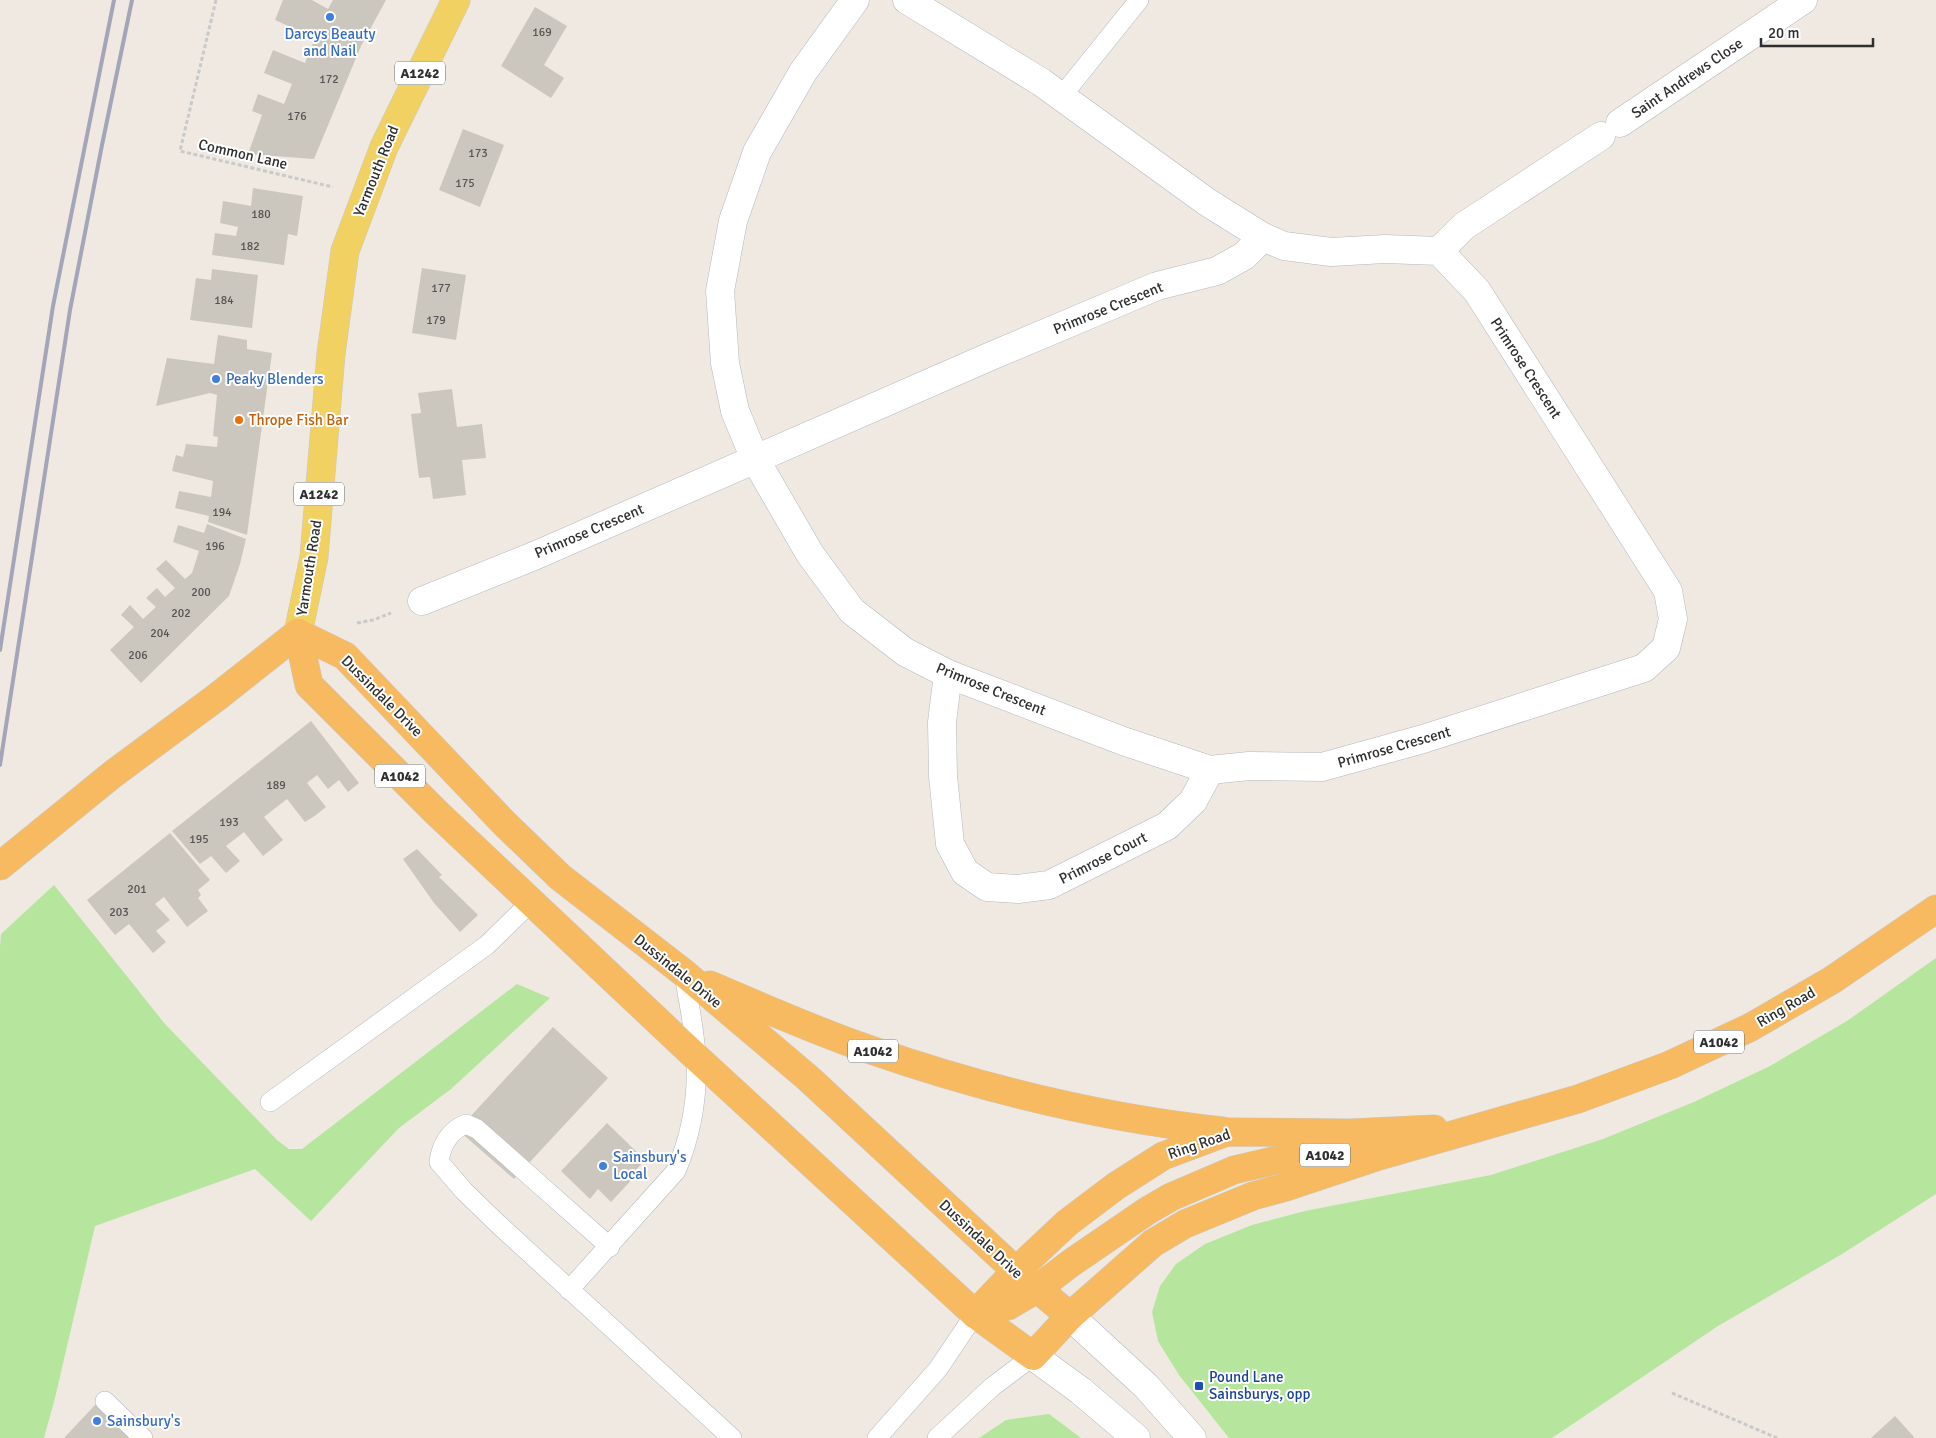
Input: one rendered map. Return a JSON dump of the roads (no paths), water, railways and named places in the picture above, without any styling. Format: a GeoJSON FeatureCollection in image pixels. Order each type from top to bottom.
{"type":"FeatureCollection","features":[{"type":"Feature","properties":{"kind":"highway","name":"Yarmouth Road"},"geometry":{"type":"LineString","coordinates":[[0,866],[113,774],[217,698],[298,633]]}},
{"type":"Feature","properties":{"kind":"highway","name":"A1042"},"geometry":{"type":"LineString","coordinates":[[298,633],[309,685],[438,814],[696,1057],[975,1314],[1033,1356]]}},
{"type":"Feature","properties":{"kind":"highway","name":"Dussindale Drive"},"geometry":{"type":"LineString","coordinates":[[298,633],[345,656],[504,824],[560,877],[684,973],[808,1078],[1016,1271],[1070,1316]]}},
{"type":"Feature","properties":{"kind":"highway","name":"Ring Road"},"geometry":{"type":"LineString","coordinates":[[1033,1356],[1070,1316],[1153,1243],[1185,1224],[1253,1196],[1378,1156],[1578,1099],[1670,1065],[1751,1027],[1832,980],[1936,909]]}},
{"type":"Feature","properties":{"kind":"highway","name":"A1042"},"geometry":{"type":"LineString","coordinates":[[684,973],[768,1010],[867,1049],[967,1081],[1070,1107],[1172,1126],[1227,1132]]}},
{"type":"Feature","properties":{"kind":"highway","name":"Ring Road"},"geometry":{"type":"LineString","coordinates":[[975,1314],[1016,1271],[1067,1223],[1116,1186],[1163,1156],[1227,1132],[1351,1133],[1480,1126]]}},
{"type":"Feature","properties":{"kind":"highway","name":"A1042"},"geometry":{"type":"LineString","coordinates":[[975,1314],[1008,1306],[1037,1289],[1142,1214],[1180,1193],[1234,1170],[1272,1161],[1315,1155],[1378,1156]]}},
{"type":"Feature","properties":{"kind":"main road","name":"Yarmouth Road"},"geometry":{"type":"LineString","coordinates":[[298,633],[314,557],[331,354],[345,251],[384,147],[456,0]]}},
{"type":"Feature","properties":{"kind":"street","name":"Primrose Crescent"},"geometry":{"type":"LineString","coordinates":[[855,0],[803,72],[756,152],[733,221],[720,291],[725,363],[735,411],[755,459],[810,554],[852,611],[905,652],[948,674],[1123,741],[1210,770],[1249,766],[1322,767],[1423,739],[1644,668],[1666,648],[1673,619],[1668,591],[1477,291],[1439,251]]}},
{"type":"Feature","properties":{"kind":"street"},"geometry":{"type":"LineString","coordinates":[[908,0],[1040,82],[1207,202],[1263,237],[1284,246],[1331,252],[1385,249],[1439,251]]}},
{"type":"Feature","properties":{"kind":"street","name":"Saint Andrews Close"},"geometry":{"type":"LineString","coordinates":[[1439,251],[1464,226],[1803,0]]}},
{"type":"Feature","properties":{"kind":"street","name":"Primrose Crescent"},"geometry":{"type":"LineString","coordinates":[[422,601],[534,556],[991,356],[1157,286],[1217,271],[1244,256],[1263,237]]}},
{"type":"Feature","properties":{"kind":"street","name":"Primrose Court"},"geometry":{"type":"LineString","coordinates":[[948,674],[942,722],[943,776],[950,844],[965,872],[987,887],[1018,889],[1049,885],[1167,826],[1193,801],[1210,770]]}},
{"type":"Feature","properties":{"kind":"street","name":"Dussindale Drive"},"geometry":{"type":"LineString","coordinates":[[1070,1316],[1146,1386],[1192,1438]]}},
{"type":"Feature","properties":{"kind":"street"},"geometry":{"type":"LineString","coordinates":[[1033,1356],[1081,1391],[1136,1438]]}},
{"type":"Feature","properties":{"kind":"lane"},"geometry":{"type":"LineString","coordinates":[[1061,97],[1139,0]]}},
{"type":"Feature","properties":{"kind":"lane"},"geometry":{"type":"LineString","coordinates":[[270,1102],[487,946],[530,902]]}},
{"type":"Feature","properties":{"kind":"lane"},"geometry":{"type":"LineString","coordinates":[[569,1290],[610,1247],[676,1171],[686,1148],[691,1124],[696,1057],[684,973]]}},
{"type":"Feature","properties":{"kind":"lane"},"geometry":{"type":"LineString","coordinates":[[610,1247],[477,1128],[466,1124],[458,1127],[441,1148],[439,1162],[464,1191],[569,1290],[732,1438]]}},
{"type":"Feature","properties":{"kind":"lane"},"geometry":{"type":"LineString","coordinates":[[876,1438],[938,1369],[975,1314]]}},
{"type":"Feature","properties":{"kind":"lane"},"geometry":{"type":"LineString","coordinates":[[937,1438],[992,1387],[1033,1356]]}},
{"type":"Feature","properties":{"kind":"lane"},"geometry":{"type":"LineString","coordinates":[[105,1401],[143,1438]]}},
{"type":"Feature","properties":{"kind":"railway"},"geometry":{"type":"LineString","coordinates":[[0,650],[53,306],[114,0]]}},
{"type":"Feature","properties":{"kind":"railway"},"geometry":{"type":"LineString","coordinates":[[0,765],[70,310],[132,0]]}},
{"type":"Feature","properties":{"kind":"place","name":"Darcys Beauty and Nail"},"geometry":{"type":"Point","coordinates":[330,17]}},
{"type":"Feature","properties":{"kind":"place","name":"Peaky Blenders"},"geometry":{"type":"Point","coordinates":[216,379]}},
{"type":"Feature","properties":{"kind":"place","name":"Thrope Fish Bar"},"geometry":{"type":"Point","coordinates":[239,420]}},
{"type":"Feature","properties":{"kind":"place","name":"Sainsbury's Local"},"geometry":{"type":"Point","coordinates":[603,1166]}},
{"type":"Feature","properties":{"kind":"place","name":"Pound Lane Sainsburys, opp"},"geometry":{"type":"Point","coordinates":[1199,1386]}},
{"type":"Feature","properties":{"kind":"place","name":"Sainsbury's"},"geometry":{"type":"Point","coordinates":[97,1421]}}]}
